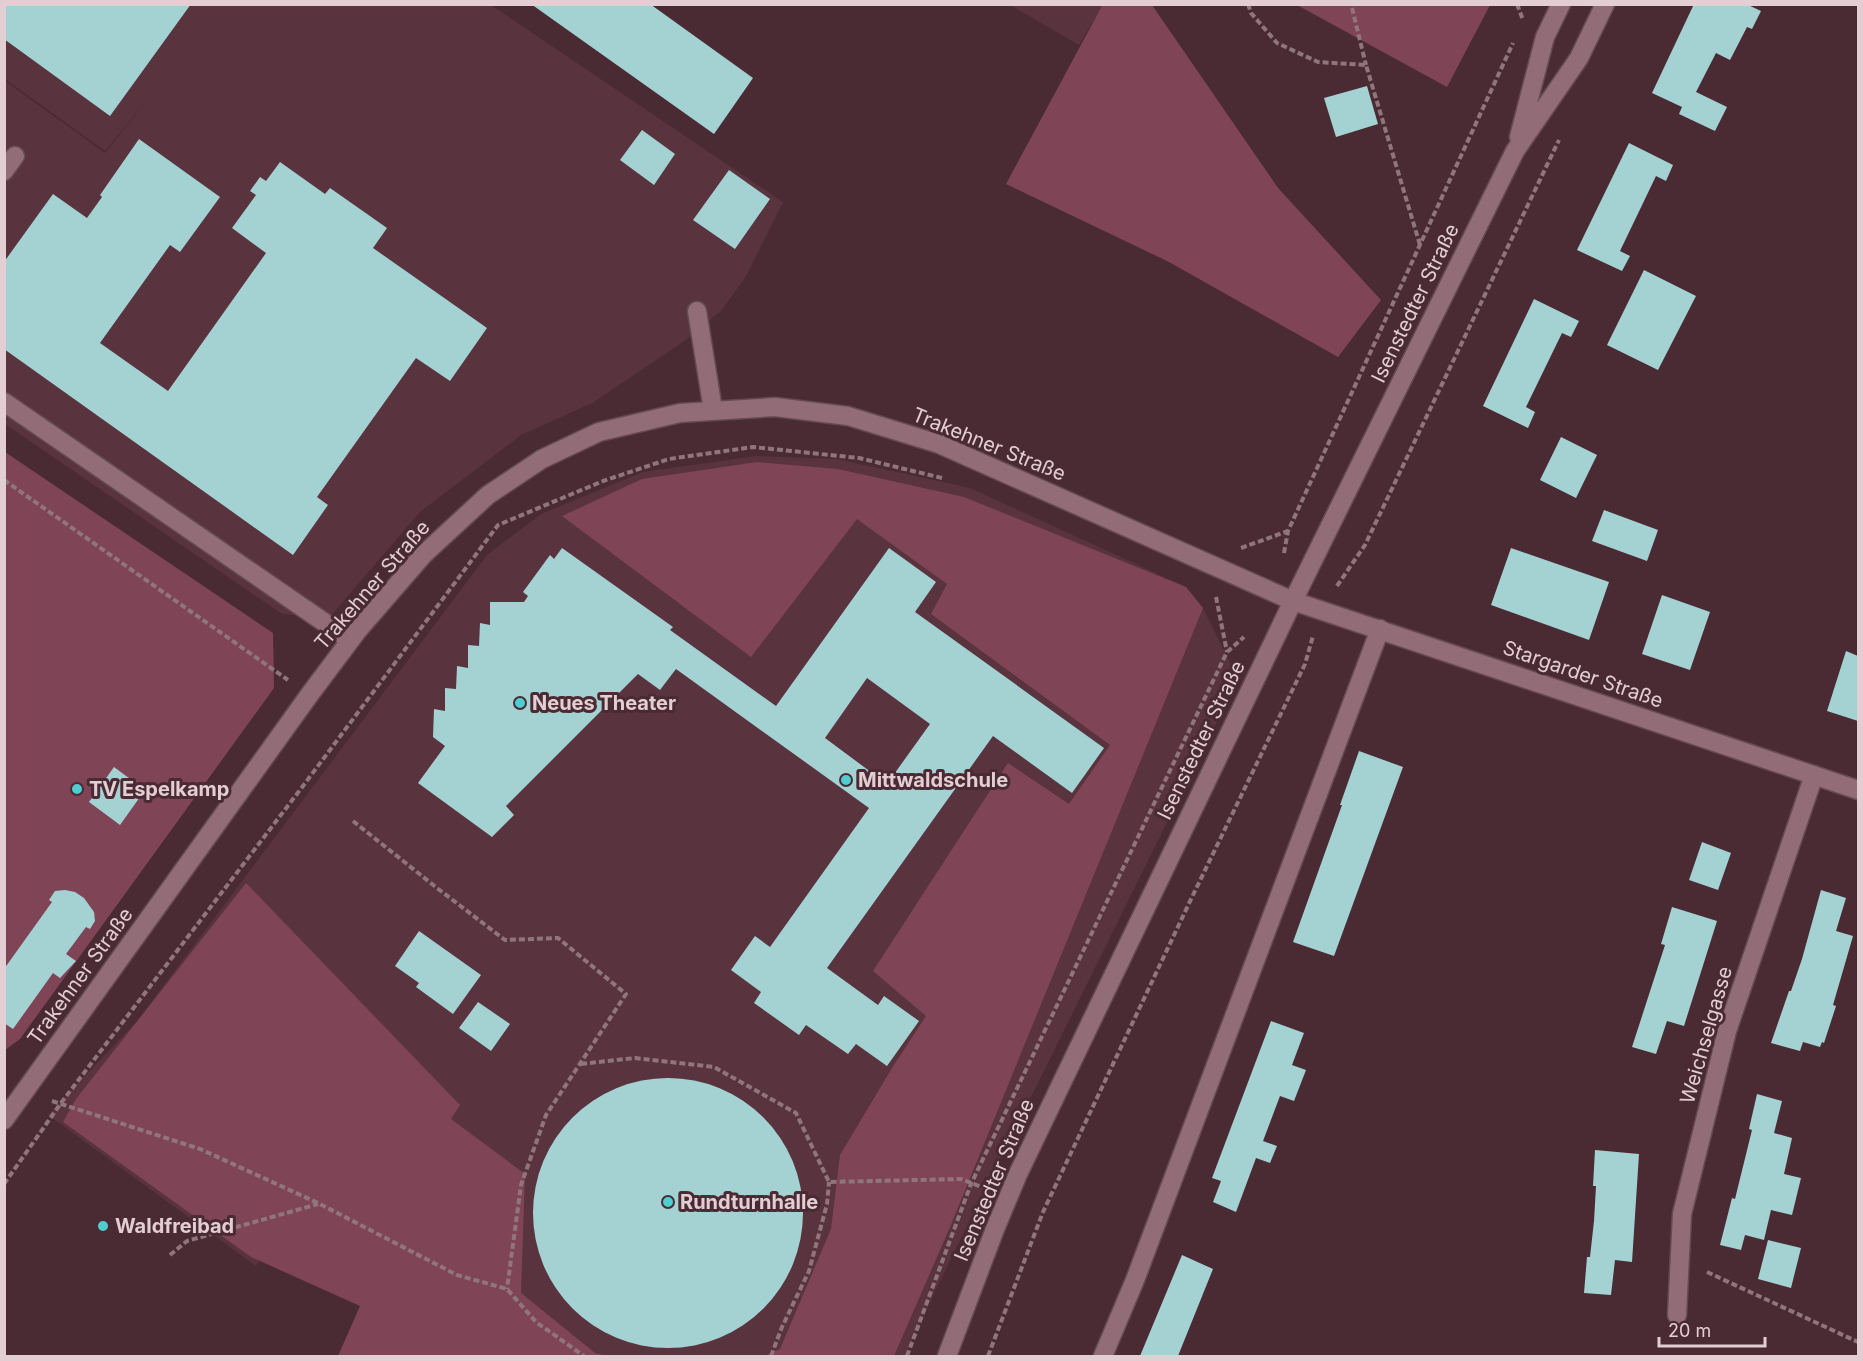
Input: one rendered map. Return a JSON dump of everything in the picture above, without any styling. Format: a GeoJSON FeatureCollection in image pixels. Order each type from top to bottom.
{"type":"FeatureCollection","features":[{"type":"Feature","properties":{"kind":"street","name":"Isenstedter Straße"},"geometry":{"type":"LineString","coordinates":[[1515,151],[1545,38],[1561,4]]}},
{"type":"Feature","properties":{"kind":"street","name":"Isenstedter Straße"},"geometry":{"type":"LineString","coordinates":[[947,1356],[1017,1174],[1293,601],[1515,151],[1579,58],[1605,4]]}},
{"type":"Feature","properties":{"kind":"street"},"geometry":{"type":"LineString","coordinates":[[697,311],[713,410]]}},
{"type":"Feature","properties":{"kind":"street"},"geometry":{"type":"LineString","coordinates":[[4,402],[350,640]]}},
{"type":"Feature","properties":{"kind":"street","name":"Trakehner Straße"},"geometry":{"type":"LineString","coordinates":[[4,1120],[350,640],[423,555],[488,495],[542,459],[599,432],[680,412],[775,407],[848,416],[939,444],[1293,601]]}},
{"type":"Feature","properties":{"kind":"street","name":"Stargarder Straße"},"geometry":{"type":"LineString","coordinates":[[1293,601],[1858,790]]}},
{"type":"Feature","properties":{"kind":"street"},"geometry":{"type":"LineString","coordinates":[[1103,1356],[1140,1269],[1380,629]]}},
{"type":"Feature","properties":{"kind":"street","name":"Weichselgasse"},"geometry":{"type":"LineString","coordinates":[[1677,1316],[1678,1258],[1682,1214],[1727,1031],[1814,775]]}},
{"type":"Feature","properties":{"kind":"path"},"geometry":{"type":"LineString","coordinates":[[1248,4],[1251,13],[1277,43],[1318,62],[1366,65]]}},
{"type":"Feature","properties":{"kind":"path"},"geometry":{"type":"LineString","coordinates":[[1517,4],[1523,21],[1527,13]]}},
{"type":"Feature","properties":{"kind":"path"},"geometry":{"type":"LineString","coordinates":[[1352,8],[1366,65],[1420,246]]}},
{"type":"Feature","properties":{"kind":"path"},"geometry":{"type":"LineString","coordinates":[[1237,550],[1288,531],[1513,42]]}},
{"type":"Feature","properties":{"kind":"path"},"geometry":{"type":"LineString","coordinates":[[988,1356],[1043,1212],[1305,664],[1321,610],[1365,545],[1561,135]]}},
{"type":"Feature","properties":{"kind":"path"},"geometry":{"type":"LineString","coordinates":[[4,1184],[61,1103],[303,786],[498,525],[603,481],[669,459],[753,447],[859,458],[951,480]]}},
{"type":"Feature","properties":{"kind":"path"},"geometry":{"type":"LineString","coordinates":[[4,480],[310,694]]}},
{"type":"Feature","properties":{"kind":"path"},"geometry":{"type":"LineString","coordinates":[[907,1356],[971,1184],[1227,652],[1215,598],[1208,592]]}},
{"type":"Feature","properties":{"kind":"path"},"geometry":{"type":"LineString","coordinates":[[353,821],[505,940],[558,938],[626,994],[546,1115],[521,1185],[507,1289]]}},
{"type":"Feature","properties":{"kind":"path"},"geometry":{"type":"LineString","coordinates":[[580,1064],[635,1058],[714,1067],[796,1113],[829,1182],[827,1204],[809,1271],[771,1356]]}},
{"type":"Feature","properties":{"kind":"path"},"geometry":{"type":"LineString","coordinates":[[25,1092],[200,1149],[318,1203],[457,1275],[507,1289],[536,1322],[584,1356]]}},
{"type":"Feature","properties":{"kind":"path"},"geometry":{"type":"LineString","coordinates":[[829,1182],[961,1179],[971,1184]]}},
{"type":"Feature","properties":{"kind":"path"},"geometry":{"type":"LineString","coordinates":[[170,1255],[187,1241],[318,1203]]}},
{"type":"Feature","properties":{"kind":"path"},"geometry":{"type":"LineString","coordinates":[[1678,1258],[1858,1342]]}},
{"type":"Feature","properties":{"kind":"shaded area"},"geometry":{"type":"Polygon","coordinates":[[[1103,4],[1152,5],[1278,188],[1381,300],[1338,357],[1169,262],[1006,184],[1103,4]]]}},
{"type":"Feature","properties":{"kind":"shaded area"},"geometry":{"type":"Polygon","coordinates":[[[5,5],[491,5],[783,202],[745,278],[721,311],[683,342],[594,402],[521,435],[420,512],[329,618],[282,614],[5,424],[5,81],[105,153],[145,103],[105,151],[5,79],[5,5]]]}},
{"type":"Feature","properties":{"kind":"shaded area"},"geometry":{"type":"Polygon","coordinates":[[[1010,5],[1103,5],[1079,45],[1010,5]]]}},
{"type":"Feature","properties":{"kind":"shaded area"},"geometry":{"type":"Polygon","coordinates":[[[1297,5],[1490,5],[1447,87],[1297,5]]]}},
{"type":"Feature","properties":{"kind":"shaded area","name":"TV Espelkamp"},"geometry":{"type":"Polygon","coordinates":[[[5,452],[273,633],[274,688],[20,1039],[5,1050],[5,452]]]}},
{"type":"Feature","properties":{"kind":"shaded area"},"geometry":{"type":"Polygon","coordinates":[[[756,456],[837,459],[970,488],[1186,587],[1203,608],[1238,679],[905,1356],[504,1356],[266,1252],[256,1266],[48,1115],[137,1021],[487,555],[541,514],[643,472],[756,456]]]}},
{"type":"Feature","properties":{"kind":"shaded area"},"geometry":{"type":"Polygon","coordinates":[[[757,462],[838,469],[964,497],[1186,587],[1203,608],[950,1227],[894,1356],[765,1356],[780,1349],[831,1229],[840,1155],[926,1016],[873,971],[1008,763],[1069,804],[1110,745],[931,614],[947,584],[857,519],[751,657],[562,516],[642,479],[757,462]]]}},
{"type":"Feature","properties":{"kind":"shaded area"},"geometry":{"type":"Polygon","coordinates":[[[246,883],[460,1105],[451,1119],[525,1174],[521,1293],[595,1353],[607,1356],[338,1356],[360,1306],[251,1257],[63,1122],[76,1099],[246,883]]]}},
{"type":"Feature","properties":{"kind":"building"},"geometry":{"type":"Polygon","coordinates":[[[4,4],[191,4],[110,116],[4,39],[4,4]]]}},
{"type":"Feature","properties":{"kind":"building"},"geometry":{"type":"Polygon","coordinates":[[[531,4],[650,4],[753,78],[714,134],[531,4]]]}},
{"type":"Feature","properties":{"kind":"building"},"geometry":{"type":"Polygon","coordinates":[[[1694,4],[1746,4],[1761,11],[1752,29],[1747,27],[1730,60],[1716,53],[1696,92],[1727,107],[1715,131],[1679,114],[1682,107],[1652,93],[1694,4]]]}},
{"type":"Feature","properties":{"kind":"building"},"geometry":{"type":"Polygon","coordinates":[[[1367,86],[1378,124],[1336,137],[1324,98],[1367,86]]]}},
{"type":"Feature","properties":{"kind":"building"},"geometry":{"type":"Polygon","coordinates":[[[642,130],[675,154],[654,185],[620,160],[642,130]]]}},
{"type":"Feature","properties":{"kind":"building"},"geometry":{"type":"Polygon","coordinates":[[[139,139],[220,197],[180,252],[170,245],[100,343],[168,391],[266,253],[232,228],[256,195],[250,191],[260,177],[266,181],[280,162],[325,194],[330,188],[387,228],[373,248],[487,328],[450,381],[416,358],[317,497],[328,505],[293,555],[4,349],[4,262],[53,194],[87,218],[139,139]]]}},
{"type":"Feature","properties":{"kind":"building"},"geometry":{"type":"Polygon","coordinates":[[[1629,143],[1673,165],[1666,181],[1656,176],[1620,251],[1630,256],[1622,271],[1577,250],[1629,143]]]}},
{"type":"Feature","properties":{"kind":"building"},"geometry":{"type":"Polygon","coordinates":[[[729,170],[770,199],[735,249],[693,220],[729,170]]]}},
{"type":"Feature","properties":{"kind":"building"},"geometry":{"type":"Polygon","coordinates":[[[1644,270],[1696,296],[1658,370],[1607,345],[1644,270]]]}},
{"type":"Feature","properties":{"kind":"building"},"geometry":{"type":"Polygon","coordinates":[[[1534,299],[1579,321],[1571,337],[1562,333],[1526,407],[1535,412],[1528,428],[1483,406],[1534,299]]]}},
{"type":"Feature","properties":{"kind":"building"},"geometry":{"type":"Polygon","coordinates":[[[1561,437],[1597,455],[1576,498],[1540,480],[1561,437]]]}},
{"type":"Feature","properties":{"kind":"building"},"geometry":{"type":"Polygon","coordinates":[[[1604,510],[1658,530],[1647,561],[1592,541],[1604,510]]]}},
{"type":"Feature","properties":{"kind":"building"},"geometry":{"type":"Polygon","coordinates":[[[562,548],[673,627],[670,630],[776,706],[889,548],[936,582],[915,612],[1104,748],[1072,793],[993,736],[827,968],[878,1005],[884,996],[919,1021],[887,1066],[856,1044],[848,1054],[806,1025],[799,1035],[754,1003],[761,992],[731,970],[755,936],[770,947],[869,808],[676,669],[660,690],[638,674],[506,806],[514,815],[492,837],[418,783],[445,746],[433,737],[434,709],[445,711],[445,688],[456,689],[457,666],[468,668],[468,645],[479,646],[480,623],[490,625],[490,602],[524,602],[528,596],[523,592],[550,555],[554,559],[562,548]],[[867,678],[825,738],[887,784],[930,724],[867,678]]]}},
{"type":"Feature","properties":{"kind":"building"},"geometry":{"type":"Polygon","coordinates":[[[1511,548],[1609,582],[1589,640],[1491,605],[1511,548]]]}},
{"type":"Feature","properties":{"kind":"building"},"geometry":{"type":"Polygon","coordinates":[[[1662,595],[1710,612],[1690,670],[1642,654],[1662,595]]]}},
{"type":"Feature","properties":{"kind":"building"},"geometry":{"type":"Polygon","coordinates":[[[1846,651],[1858,656],[1858,721],[1827,711],[1846,651]]]}},
{"type":"Feature","properties":{"kind":"building"},"geometry":{"type":"Polygon","coordinates":[[[1359,751],[1403,767],[1334,956],[1293,942],[1359,751]]]}},
{"type":"Feature","properties":{"kind":"building"},"geometry":{"type":"Polygon","coordinates":[[[114,767],[145,790],[120,825],[89,802],[114,767]]]}},
{"type":"Feature","properties":{"kind":"building"},"geometry":{"type":"Polygon","coordinates":[[[1702,842],[1731,853],[1718,890],[1689,880],[1702,842]]]}},
{"type":"Feature","properties":{"kind":"building"},"geometry":{"type":"Polygon","coordinates":[[[1821,890],[1846,898],[1836,931],[1853,936],[1833,1005],[1836,1006],[1824,1043],[1822,1042],[1820,1047],[1803,1042],[1800,1051],[1771,1043],[1802,959],[1821,890]]]}},
{"type":"Feature","properties":{"kind":"building"},"geometry":{"type":"Polygon","coordinates":[[[55,891],[75,892],[84,898],[94,912],[95,921],[90,929],[86,927],[66,954],[76,961],[60,978],[53,973],[13,1029],[4,1023],[4,969],[52,902],[49,900],[55,891]]]}},
{"type":"Feature","properties":{"kind":"building"},"geometry":{"type":"Polygon","coordinates":[[[1672,907],[1717,921],[1684,1026],[1667,1021],[1656,1054],[1632,1047],[1665,945],[1661,944],[1672,907]]]}},
{"type":"Feature","properties":{"kind":"building"},"geometry":{"type":"Polygon","coordinates":[[[419,931],[481,975],[453,1014],[416,987],[419,983],[395,966],[419,931]]]}},
{"type":"Feature","properties":{"kind":"building"},"geometry":{"type":"Polygon","coordinates":[[[478,1002],[510,1024],[491,1051],[459,1028],[478,1002]]]}},
{"type":"Feature","properties":{"kind":"building"},"geometry":{"type":"Polygon","coordinates":[[[1271,1021],[1304,1033],[1292,1065],[1306,1070],[1294,1101],[1280,1096],[1263,1141],[1277,1146],[1270,1163],[1256,1158],[1236,1212],[1213,1202],[1221,1181],[1212,1178],[1271,1021]]]}},
{"type":"Feature","properties":{"kind":"building","name":"Rundturnhalle"},"geometry":{"type":"Polygon","coordinates":[[[668,1078],[707,1084],[731,1094],[763,1118],[787,1150],[797,1174],[803,1213],[797,1252],[787,1276],[763,1308],[731,1332],[707,1342],[668,1348],[629,1342],[605,1332],[573,1308],[549,1276],[539,1252],[533,1213],[539,1174],[549,1150],[573,1118],[605,1094],[629,1084],[668,1078]]]}},
{"type":"Feature","properties":{"kind":"building"},"geometry":{"type":"Polygon","coordinates":[[[1757,1094],[1782,1101],[1774,1133],[1792,1138],[1784,1174],[1801,1178],[1792,1215],[1771,1210],[1764,1240],[1745,1235],[1741,1250],[1720,1245],[1732,1198],[1735,1199],[1752,1130],[1749,1129],[1757,1094]]]}},
{"type":"Feature","properties":{"kind":"building"},"geometry":{"type":"Polygon","coordinates":[[[1595,1150],[1639,1154],[1632,1262],[1615,1260],[1611,1295],[1584,1293],[1587,1257],[1590,1257],[1594,1221],[1595,1150]]]}},
{"type":"Feature","properties":{"kind":"building"},"geometry":{"type":"Polygon","coordinates":[[[1768,1240],[1801,1248],[1791,1288],[1758,1279],[1768,1240]]]}},
{"type":"Feature","properties":{"kind":"building"},"geometry":{"type":"Polygon","coordinates":[[[1182,1255],[1213,1269],[1178,1356],[1140,1356],[1182,1255]]]}},
{"type":"Feature","properties":{"kind":"place","name":"Neues Theater"},"geometry":{"type":"Point","coordinates":[520,703]}},
{"type":"Feature","properties":{"kind":"place","name":"Mittwaldschule"},"geometry":{"type":"Point","coordinates":[846,780]}},
{"type":"Feature","properties":{"kind":"place","name":"TV Espelkamp"},"geometry":{"type":"Point","coordinates":[77,789]}},
{"type":"Feature","properties":{"kind":"place","name":"Rundturnhalle"},"geometry":{"type":"Point","coordinates":[668,1202]}},
{"type":"Feature","properties":{"kind":"place","name":"Waldfreibad"},"geometry":{"type":"Point","coordinates":[103,1226]}}]}
